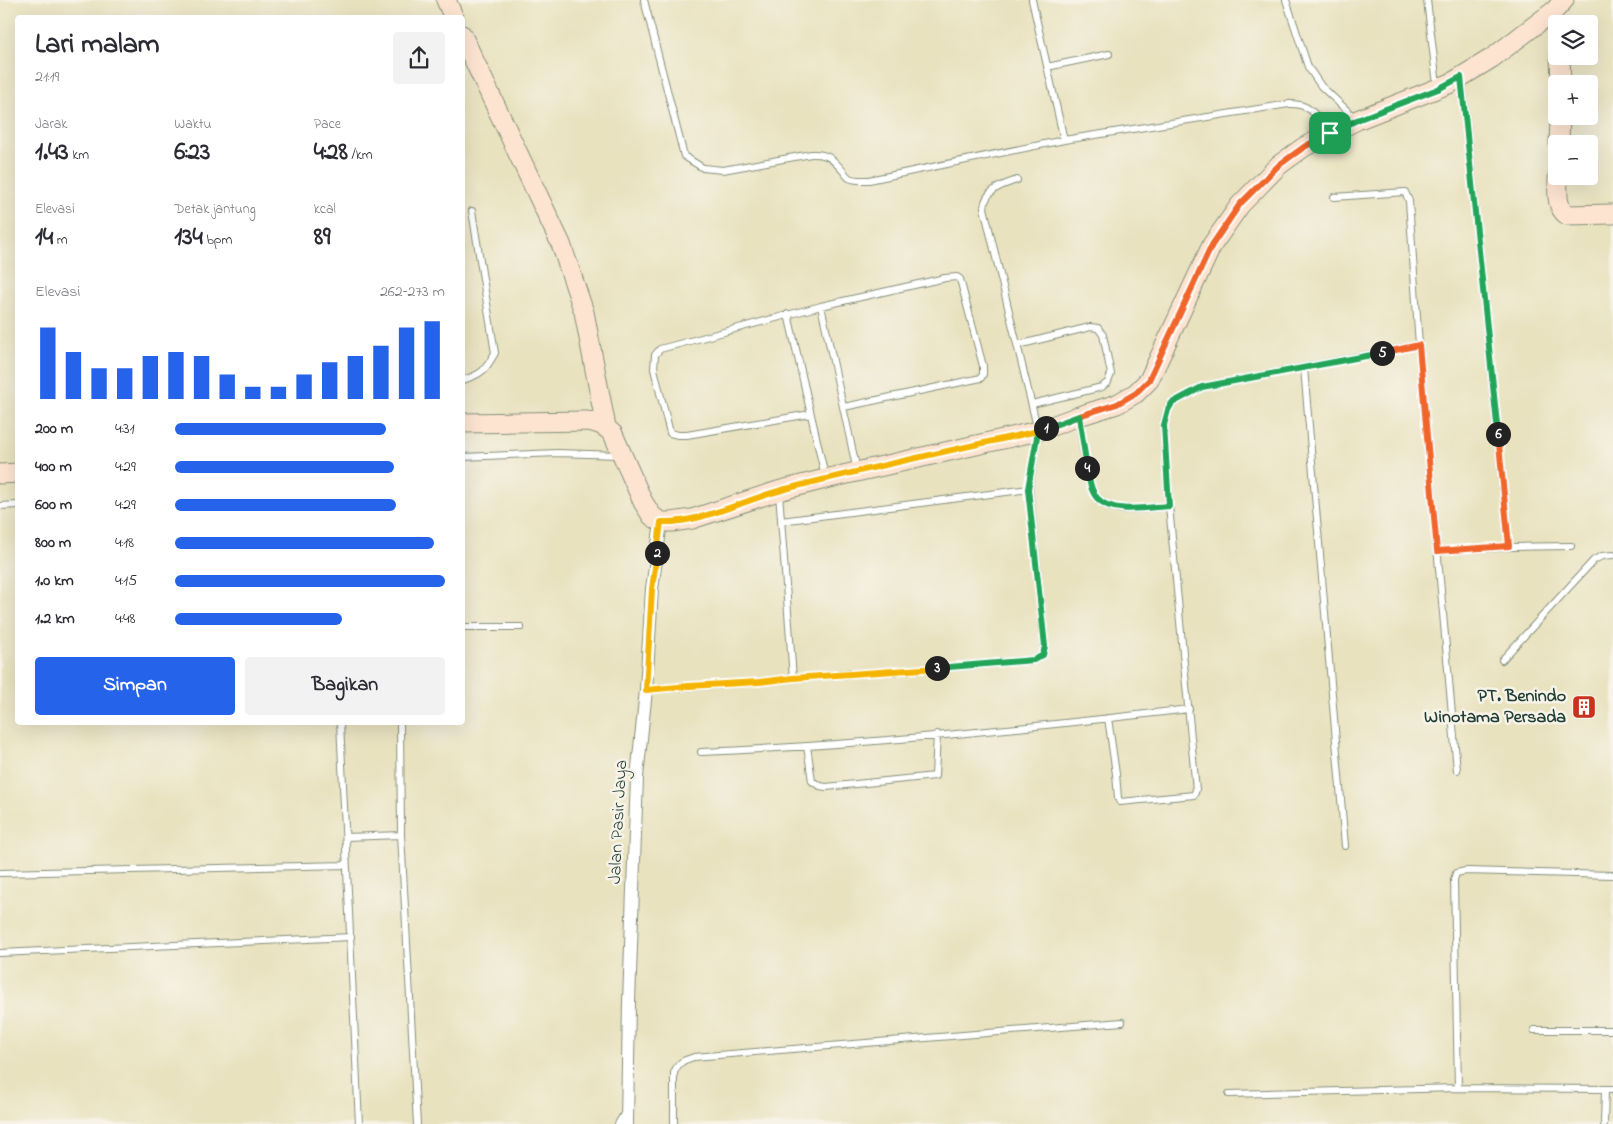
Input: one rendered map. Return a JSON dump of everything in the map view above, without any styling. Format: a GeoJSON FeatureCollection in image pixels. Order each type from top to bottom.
{"type":"FeatureCollection","features":[{"type":"Feature","properties":{"kind":"street"},"geometry":{"type":"LineString","coordinates":[[446,0],[453,15]]}},
{"type":"Feature","properties":{"kind":"street"},"geometry":{"type":"LineString","coordinates":[[465,423],[594,422],[606,427],[613,434],[643,502],[652,516],[661,522],[672,522],[692,519],[778,491],[825,479],[1038,431],[1117,404],[1136,393],[1149,380],[1212,245],[1240,204],[1279,165],[1304,147],[1330,133],[1357,120],[1438,89],[1461,77],[1492,58],[1559,11]]}},
{"type":"Feature","properties":{"kind":"street"},"geometry":{"type":"LineString","coordinates":[[465,41],[561,244],[584,312],[606,427]]}},
{"type":"Feature","properties":{"kind":"street"},"geometry":{"type":"LineString","coordinates":[[1558,185],[1559,204],[1567,215],[1613,214]]}},
{"type":"Feature","properties":{"kind":"street"},"geometry":{"type":"LineString","coordinates":[[0,474],[15,473]]}},
{"type":"Feature","properties":{"kind":"street","name":"Jalan Pasir Jaya"},"geometry":{"type":"LineString","coordinates":[[627,1124],[629,1002],[637,777],[646,690],[652,589],[661,522]]}},
{"type":"Feature","properties":{"kind":"lane"},"geometry":{"type":"LineString","coordinates":[[644,0],[684,156],[703,168],[723,170],[811,154],[821,154],[827,156],[849,178],[859,181],[869,180],[1064,140],[1273,106],[1298,104],[1306,106],[1314,113],[1330,133]]}},
{"type":"Feature","properties":{"kind":"lane"},"geometry":{"type":"LineString","coordinates":[[1032,0],[1064,140]]}},
{"type":"Feature","properties":{"kind":"lane"},"geometry":{"type":"LineString","coordinates":[[1286,0],[1308,67],[1321,86],[1357,120]]}},
{"type":"Feature","properties":{"kind":"lane"},"geometry":{"type":"LineString","coordinates":[[1427,0],[1438,89]]}},
{"type":"Feature","properties":{"kind":"lane"},"geometry":{"type":"LineString","coordinates":[[1047,67],[1109,54]]}},
{"type":"Feature","properties":{"kind":"lane"},"geometry":{"type":"LineString","coordinates":[[1461,77],[1509,546]]}},
{"type":"Feature","properties":{"kind":"lane"},"geometry":{"type":"LineString","coordinates":[[646,690],[992,664],[1034,660],[1043,655],[1045,646],[1028,489],[1038,431],[984,208],[984,201],[992,190],[1017,180]]}},
{"type":"Feature","properties":{"kind":"lane"},"geometry":{"type":"LineString","coordinates":[[1334,197],[1405,192],[1409,201],[1419,345],[1457,770]]}},
{"type":"Feature","properties":{"kind":"lane"},"geometry":{"type":"LineString","coordinates":[[465,379],[472,378],[486,369],[495,353],[472,211]]}},
{"type":"Feature","properties":{"kind":"lane"},"geometry":{"type":"LineString","coordinates":[[810,414],[678,436],[670,432],[654,369],[655,355],[660,349],[788,314],[945,278],[957,277],[962,283],[983,366],[981,378],[844,407]]}},
{"type":"Feature","properties":{"kind":"lane"},"geometry":{"type":"LineString","coordinates":[[822,306],[857,472]]}},
{"type":"Feature","properties":{"kind":"lane"},"geometry":{"type":"LineString","coordinates":[[788,314],[825,479]]}},
{"type":"Feature","properties":{"kind":"lane"},"geometry":{"type":"LineString","coordinates":[[1018,345],[1090,327],[1098,328],[1104,334],[1111,374],[1108,382],[1102,387],[1032,404]]}},
{"type":"Feature","properties":{"kind":"lane"},"geometry":{"type":"LineString","coordinates":[[1108,718],[1120,802],[1192,796],[1196,793],[1169,506],[1164,425],[1172,403],[1202,387],[1419,345]]}},
{"type":"Feature","properties":{"kind":"lane"},"geometry":{"type":"LineString","coordinates":[[1304,368],[1345,846]]}},
{"type":"Feature","properties":{"kind":"lane"},"geometry":{"type":"LineString","coordinates":[[1079,416],[1092,488],[1097,498],[1103,503],[1119,509],[1169,506]]}},
{"type":"Feature","properties":{"kind":"lane"},"geometry":{"type":"LineString","coordinates":[[465,457],[558,454],[621,455]]}},
{"type":"Feature","properties":{"kind":"lane"},"geometry":{"type":"LineString","coordinates":[[781,521],[1028,489]]}},
{"type":"Feature","properties":{"kind":"lane"},"geometry":{"type":"LineString","coordinates":[[778,491],[793,678]]}},
{"type":"Feature","properties":{"kind":"lane"},"geometry":{"type":"LineString","coordinates":[[0,506],[15,505]]}},
{"type":"Feature","properties":{"kind":"lane"},"geometry":{"type":"LineString","coordinates":[[1437,551],[1509,546],[1571,546]]}},
{"type":"Feature","properties":{"kind":"lane"},"geometry":{"type":"LineString","coordinates":[[1502,660],[1594,560],[1602,556],[1613,555]]}},
{"type":"Feature","properties":{"kind":"lane"},"geometry":{"type":"LineString","coordinates":[[465,627],[521,626]]}},
{"type":"Feature","properties":{"kind":"lane"},"geometry":{"type":"LineString","coordinates":[[701,752],[807,746],[1189,710]]}},
{"type":"Feature","properties":{"kind":"lane"},"geometry":{"type":"LineString","coordinates":[[340,725],[359,1124]]}},
{"type":"Feature","properties":{"kind":"lane"},"geometry":{"type":"LineString","coordinates":[[400,725],[401,835],[417,1124]]}},
{"type":"Feature","properties":{"kind":"lane"},"geometry":{"type":"LineString","coordinates":[[807,746],[812,781],[815,784],[826,787],[935,776],[937,734]]}},
{"type":"Feature","properties":{"kind":"lane"},"geometry":{"type":"LineString","coordinates":[[346,837],[401,835]]}},
{"type":"Feature","properties":{"kind":"lane"},"geometry":{"type":"LineString","coordinates":[[0,873],[346,865]]}},
{"type":"Feature","properties":{"kind":"lane"},"geometry":{"type":"LineString","coordinates":[[1458,1088],[1454,875],[1458,872],[1466,871],[1613,875]]}},
{"type":"Feature","properties":{"kind":"lane"},"geometry":{"type":"LineString","coordinates":[[0,954],[351,937]]}},
{"type":"Feature","properties":{"kind":"lane"},"geometry":{"type":"LineString","coordinates":[[674,1124],[674,1073],[677,1066],[683,1060],[694,1057],[1122,1022]]}},
{"type":"Feature","properties":{"kind":"lane"},"geometry":{"type":"LineString","coordinates":[[1534,1030],[1613,1030]]}},
{"type":"Feature","properties":{"kind":"lane"},"geometry":{"type":"LineString","coordinates":[[1229,1094],[1458,1088],[1613,1089]]}},
{"type":"Feature","properties":{"kind":"lane"},"geometry":{"type":"LineString","coordinates":[[1604,1089],[1604,1124]]}},
{"type":"Feature","properties":{"kind":"lane"},"geometry":{"type":"LineString","coordinates":[[618,1124],[627,1108]]}},
{"type":"Feature","properties":{"kind":"place","name":"PT. Benindo Winotama Persada"},"geometry":{"type":"Point","coordinates":[1584,707]}},
{"type":"Feature","properties":{"kind":"route"},"geometry":{"type":"LineString","coordinates":[[1330,133],[1304,147],[1279,165],[1240,204],[1212,245],[1149,380],[1136,393],[1117,404],[1079,416],[1038,431],[825,479],[778,491],[692,519],[661,522],[652,589],[646,690],[964,666],[1039,658],[1043,655],[1045,646],[1028,489],[1038,431],[1079,416],[1088,471],[1092,488],[1097,498],[1103,503],[1119,509],[1169,506],[1164,425],[1165,417],[1172,403],[1202,387],[1419,345],[1437,551],[1509,546],[1461,77],[1438,89],[1357,120],[1330,133]]}}]}
